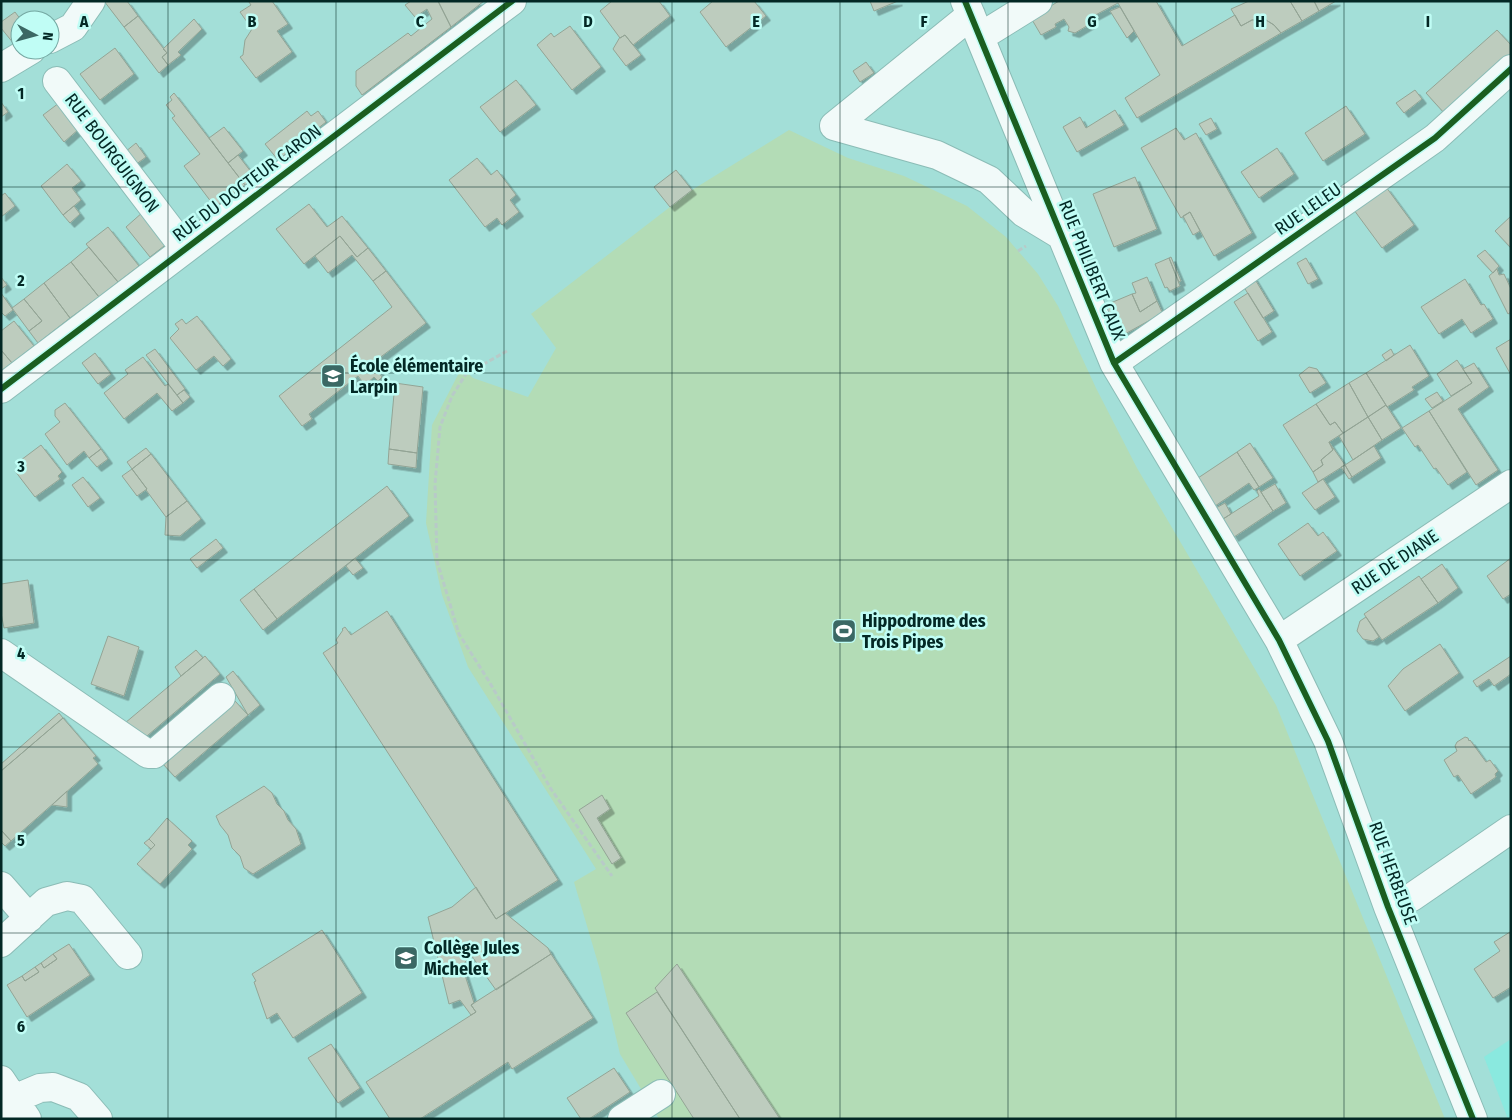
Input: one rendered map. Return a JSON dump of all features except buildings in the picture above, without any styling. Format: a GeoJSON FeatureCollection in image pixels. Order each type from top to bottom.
{"type":"FeatureCollection","features":[{"type":"Feature","properties":{"kind":"street"},"geometry":{"type":"LineString","coordinates":[[60,34],[73,27],[91,1]]}},
{"type":"Feature","properties":{"kind":"street","name":"RUE DU DOCTEUR CARON"},"geometry":{"type":"LineString","coordinates":[[1,389],[512,1]]}},
{"type":"Feature","properties":{"kind":"street"},"geometry":{"type":"LineString","coordinates":[[1038,1],[968,20],[834,126],[937,155],[988,180],[1024,213],[1062,236]]}},
{"type":"Feature","properties":{"kind":"street","name":"RUE PHILIBERT CAUX"},"geometry":{"type":"LineString","coordinates":[[968,20],[1062,236],[1114,363],[1279,640]]}},
{"type":"Feature","properties":{"kind":"street"},"geometry":{"type":"LineString","coordinates":[[1,68],[14,60]]}},
{"type":"Feature","properties":{"kind":"street","name":"RUE LELEU"},"geometry":{"type":"LineString","coordinates":[[1114,363],[1436,138],[1511,69]]}},
{"type":"Feature","properties":{"kind":"street","name":"RUE BOURGUIGNON"},"geometry":{"type":"LineString","coordinates":[[57,81],[185,249]]}},
{"type":"Feature","properties":{"kind":"street","name":"RUE DE DIANE"},"geometry":{"type":"LineString","coordinates":[[1279,640],[1511,484]]}},
{"type":"Feature","properties":{"kind":"street","name":"RUE HERBEUSE"},"geometry":{"type":"LineString","coordinates":[[1279,640],[1328,741],[1388,907],[1473,1119]]}},
{"type":"Feature","properties":{"kind":"street"},"geometry":{"type":"LineString","coordinates":[[1,653],[148,754],[154,754],[221,697]]}},
{"type":"Feature","properties":{"kind":"street"},"geometry":{"type":"LineString","coordinates":[[1388,907],[1412,897],[1511,829]]}},
{"type":"Feature","properties":{"kind":"street"},"geometry":{"type":"LineString","coordinates":[[1,886],[29,918]]}},
{"type":"Feature","properties":{"kind":"street"},"geometry":{"type":"LineString","coordinates":[[1,943],[46,902],[67,896],[82,899],[128,955]]}},
{"type":"Feature","properties":{"kind":"street"},"geometry":{"type":"LineString","coordinates":[[11,1101],[40,1088],[53,1087],[79,1097],[98,1119]]}},
{"type":"Feature","properties":{"kind":"street"},"geometry":{"type":"LineString","coordinates":[[622,1119],[661,1094]]}},
{"type":"Feature","properties":{"kind":"path"},"geometry":{"type":"LineString","coordinates":[[507,351],[466,374],[452,396],[440,427],[435,484],[438,561],[459,634],[490,683],[551,789],[612,876]]}},
{"type":"Feature","properties":{"kind":"shaded area"},"geometry":{"type":"Polygon","coordinates":[[[1511,1039],[1511,1119],[1508,1119],[1484,1057],[1511,1039]]]}},
{"type":"Feature","properties":{"kind":"green space","name":"Hippodrome des Trois Pipes"},"geometry":{"type":"Polygon","coordinates":[[[789,130],[848,158],[904,176],[967,206],[1006,237],[1038,274],[1058,306],[1096,388],[1137,468],[1276,705],[1445,1119],[659,1119],[620,1054],[600,970],[574,882],[596,869],[468,667],[442,595],[426,523],[432,425],[462,367],[473,378],[528,397],[556,348],[531,314],[692,190],[789,130]]]}},
{"type":"Feature","properties":{"kind":"cycle path"},"geometry":{"type":"LineString","coordinates":[[1,389],[512,1]]}},
{"type":"Feature","properties":{"kind":"cycle path"},"geometry":{"type":"LineString","coordinates":[[965,1],[1114,363],[1279,640],[1328,741],[1388,907],[1473,1119]]}},
{"type":"Feature","properties":{"kind":"cycle path"},"geometry":{"type":"LineString","coordinates":[[1114,363],[1435,138],[1511,69]]}},
{"type":"Feature","properties":{"kind":"place","name":"École élémentaire Larpin"},"geometry":{"type":"Point","coordinates":[333,376]}},
{"type":"Feature","properties":{"kind":"place","name":"Hippodrome des Trois Pipes"},"geometry":{"type":"Point","coordinates":[844,631]}},
{"type":"Feature","properties":{"kind":"place","name":"Collège Jules Michelet"},"geometry":{"type":"Point","coordinates":[406,958]}}]}
